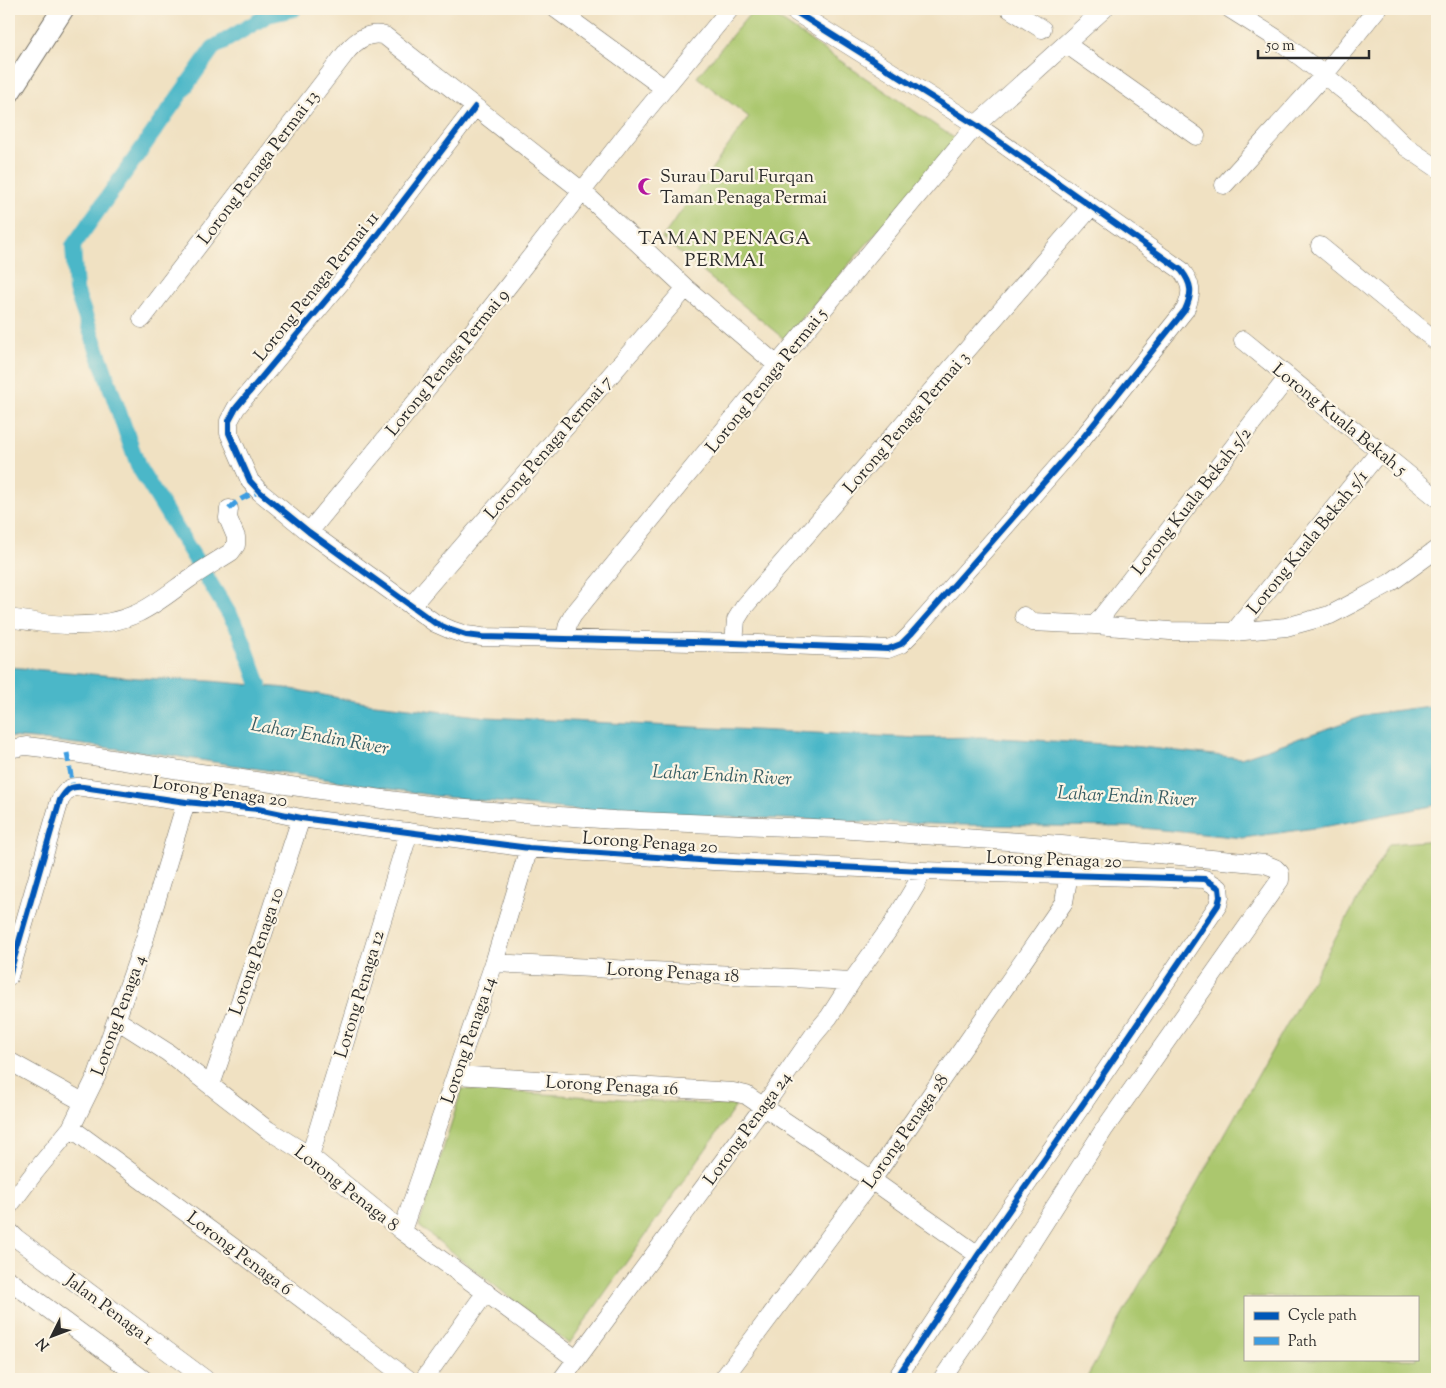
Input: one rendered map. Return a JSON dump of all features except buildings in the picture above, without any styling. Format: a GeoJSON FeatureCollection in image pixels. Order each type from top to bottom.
{"type":"FeatureCollection","features":[{"type":"Feature","properties":{"kind":"street"},"geometry":{"type":"LineString","coordinates":[[556,9],[664,88]]}},
{"type":"Feature","properties":{"kind":"street","name":"Lorong Penaga Permai 9"},"geometry":{"type":"LineString","coordinates":[[309,532],[451,359],[664,88],[730,9]]}},
{"type":"Feature","properties":{"kind":"street","name":"Lorong Penaga Permai 11"},"geometry":{"type":"LineString","coordinates":[[475,107],[342,281],[236,408],[229,421],[229,433],[250,481],[260,492],[309,532],[411,606],[435,623],[466,635],[888,649],[901,644],[1081,440],[1185,310],[1190,301],[1191,290],[1188,279],[1181,270],[976,125],[791,9]]}},
{"type":"Feature","properties":{"kind":"street"},"geometry":{"type":"LineString","coordinates":[[1010,9],[1042,29]]}},
{"type":"Feature","properties":{"kind":"street","name":"Lorong Penaga Permai 5"},"geometry":{"type":"LineString","coordinates":[[566,639],[568,624],[573,616],[777,365],[976,125],[1104,9]]}},
{"type":"Feature","properties":{"kind":"street"},"geometry":{"type":"LineString","coordinates":[[1230,9],[1276,38],[1367,109],[1406,147],[1437,168]]}},
{"type":"Feature","properties":{"kind":"street"},"geometry":{"type":"LineString","coordinates":[[1224,185],[1324,75],[1377,9]]}},
{"type":"Feature","properties":{"kind":"street"},"geometry":{"type":"LineString","coordinates":[[9,93],[55,13]]}},
{"type":"Feature","properties":{"kind":"street","name":"Lorong Penaga Permai 13"},"geometry":{"type":"LineString","coordinates":[[142,319],[348,50],[361,38],[370,34],[385,36],[475,107]]}},
{"type":"Feature","properties":{"kind":"street"},"geometry":{"type":"LineString","coordinates":[[1066,44],[1196,136]]}},
{"type":"Feature","properties":{"kind":"street"},"geometry":{"type":"LineString","coordinates":[[475,107],[582,191],[686,288],[777,365]]}},
{"type":"Feature","properties":{"kind":"street","name":"Lorong Penaga Permai 3"},"geometry":{"type":"LineString","coordinates":[[734,643],[736,620],[744,607],[1091,207]]}},
{"type":"Feature","properties":{"kind":"street"},"geometry":{"type":"LineString","coordinates":[[1320,246],[1437,342]]}},
{"type":"Feature","properties":{"kind":"street","name":"Lorong Penaga Permai 7"},"geometry":{"type":"LineString","coordinates":[[411,606],[686,288]]}},
{"type":"Feature","properties":{"kind":"street","name":"Lorong Kuala Bekah 5"},"geometry":{"type":"LineString","coordinates":[[1243,340],[1437,498]]}},
{"type":"Feature","properties":{"kind":"street","name":"Lorong Kuala Bekah 5/2"},"geometry":{"type":"LineString","coordinates":[[1095,625],[1288,377]]}},
{"type":"Feature","properties":{"kind":"street","name":"Lorong Kuala Bekah 5/1"},"geometry":{"type":"LineString","coordinates":[[1234,632],[1380,451]]}},
{"type":"Feature","properties":{"kind":"street"},"geometry":{"type":"LineString","coordinates":[[9,618],[55,625],[82,625],[112,621],[136,614],[165,598],[189,579],[231,552],[236,545],[236,537],[228,518],[229,508]]}},
{"type":"Feature","properties":{"kind":"street"},"geometry":{"type":"LineString","coordinates":[[1024,616],[1032,622],[1170,631],[1234,632],[1286,627],[1330,615],[1390,583],[1437,549]]}},
{"type":"Feature","properties":{"kind":"street"},"geometry":{"type":"LineString","coordinates":[[9,749],[26,746],[35,747],[262,782],[453,808],[614,820],[838,829],[1062,845],[1265,864],[1274,868],[1280,873],[1280,880],[1105,1128],[979,1325],[942,1379]]}},
{"type":"Feature","properties":{"kind":"street"},"geometry":{"type":"LineString","coordinates":[[258,809],[262,782]]}},
{"type":"Feature","properties":{"kind":"street","name":"Lorong Penaga 20"},"geometry":{"type":"LineString","coordinates":[[9,976],[60,800],[66,791],[73,786],[186,802],[258,809],[301,818],[529,848],[713,861],[922,871],[1204,879],[1219,888],[1220,897],[1218,905],[1085,1102],[978,1254]]}},
{"type":"Feature","properties":{"kind":"street","name":"Lorong Penaga 4"},"geometry":{"type":"LineString","coordinates":[[9,1206],[71,1128],[97,1075],[144,942],[186,802]]}},
{"type":"Feature","properties":{"kind":"street","name":"Lorong Penaga 10"},"geometry":{"type":"LineString","coordinates":[[211,1084],[257,953],[301,818]]}},
{"type":"Feature","properties":{"kind":"street","name":"Lorong Penaga 12"},"geometry":{"type":"LineString","coordinates":[[310,1156],[409,832]]}},
{"type":"Feature","properties":{"kind":"street","name":"Lorong Penaga 14"},"geometry":{"type":"LineString","coordinates":[[402,1231],[494,963],[529,848]]}},
{"type":"Feature","properties":{"kind":"street","name":"Lorong Penaga 24"},"geometry":{"type":"LineString","coordinates":[[562,1379],[764,1106],[813,1036],[829,1017],[892,925],[916,885],[922,871]]}},
{"type":"Feature","properties":{"kind":"street","name":"Lorong Penaga 28"},"geometry":{"type":"LineString","coordinates":[[723,1379],[872,1180],[1064,902],[1070,874]]}},
{"type":"Feature","properties":{"kind":"street","name":"Lorong Penaga 18"},"geometry":{"type":"LineString","coordinates":[[494,963],[852,981]]}},
{"type":"Feature","properties":{"kind":"street","name":"Lorong Penaga 8"},"geometry":{"type":"LineString","coordinates":[[118,1020],[211,1084],[268,1130],[310,1156],[402,1231],[576,1359]]}},
{"type":"Feature","properties":{"kind":"street"},"geometry":{"type":"LineString","coordinates":[[9,1061],[83,1102]]}},
{"type":"Feature","properties":{"kind":"street","name":"Lorong Penaga 16"},"geometry":{"type":"LineString","coordinates":[[456,1075],[733,1092],[746,1095],[978,1254]]}},
{"type":"Feature","properties":{"kind":"street","name":"Lorong Penaga 6"},"geometry":{"type":"LineString","coordinates":[[71,1128],[408,1379]]}},
{"type":"Feature","properties":{"kind":"street","name":"Jalan Penaga 1"},"geometry":{"type":"LineString","coordinates":[[12,1234],[205,1379]]}},
{"type":"Feature","properties":{"kind":"street"},"geometry":{"type":"LineString","coordinates":[[896,1379],[978,1254]]}},
{"type":"Feature","properties":{"kind":"street","name":"Jalan Penaga 1"},"geometry":{"type":"LineString","coordinates":[[9,1280],[132,1376]]}},
{"type":"Feature","properties":{"kind":"street"},"geometry":{"type":"LineString","coordinates":[[424,1379],[486,1292]]}},
{"type":"Feature","properties":{"kind":"green space"},"geometry":{"type":"Polygon","coordinates":[[[754,9],[764,9],[957,140],[784,339],[662,238],[749,117],[697,77],[754,9]]]}},
{"type":"Feature","properties":{"kind":"green space"},"geometry":{"type":"Polygon","coordinates":[[[1437,840],[1437,1379],[1086,1379],[1389,844],[1437,840]]]}},
{"type":"Feature","properties":{"kind":"green space"},"geometry":{"type":"Polygon","coordinates":[[[462,1089],[736,1106],[569,1344],[419,1226],[462,1089]]]}},
{"type":"Feature","properties":{"kind":"water","name":"Lahar Endin River"},"geometry":{"type":"Polygon","coordinates":[[[9,667],[286,688],[366,703],[487,717],[918,738],[981,737],[1123,745],[1241,758],[1370,714],[1437,705],[1437,805],[1328,826],[1243,838],[1132,827],[962,825],[606,813],[436,796],[161,754],[9,737],[9,667]]]}},
{"type":"Feature","properties":{"kind":"waterway","name":"Lahar Endin River"},"geometry":{"type":"LineString","coordinates":[[262,707],[265,701],[239,630],[138,466],[76,290],[73,246],[213,48],[268,15],[294,9]]}},
{"type":"Feature","properties":{"kind":"marked path"},"geometry":{"type":"LineString","coordinates":[[229,509],[243,498],[260,492]]}},
{"type":"Feature","properties":{"kind":"marked path"},"geometry":{"type":"LineString","coordinates":[[67,753],[73,787]]}},
{"type":"Feature","properties":{"kind":"cycle path"},"geometry":{"type":"LineString","coordinates":[[475,107],[342,281],[236,408],[229,421],[229,433],[250,481],[260,492],[309,532],[435,623],[466,635],[888,649],[901,644],[911,634],[1081,440],[1185,310],[1190,289],[1181,270],[976,125],[791,9]]}},
{"type":"Feature","properties":{"kind":"cycle path"},"geometry":{"type":"LineString","coordinates":[[9,976],[60,800],[67,791],[75,787],[186,802],[258,809],[301,818],[529,848],[713,861],[922,871],[1205,879],[1219,888],[1220,897],[1218,905],[978,1255],[896,1379]]}},
{"type":"Feature","properties":{"kind":"place","name":"Surau Darul Furqan Taman Penaga Permai"},"geometry":{"type":"Point","coordinates":[646,186]}},
{"type":"Feature","properties":{"kind":"district","name":"TAMAN PENAGA PERMAI"},"geometry":{"type":"Point","coordinates":[725,248]}}]}
